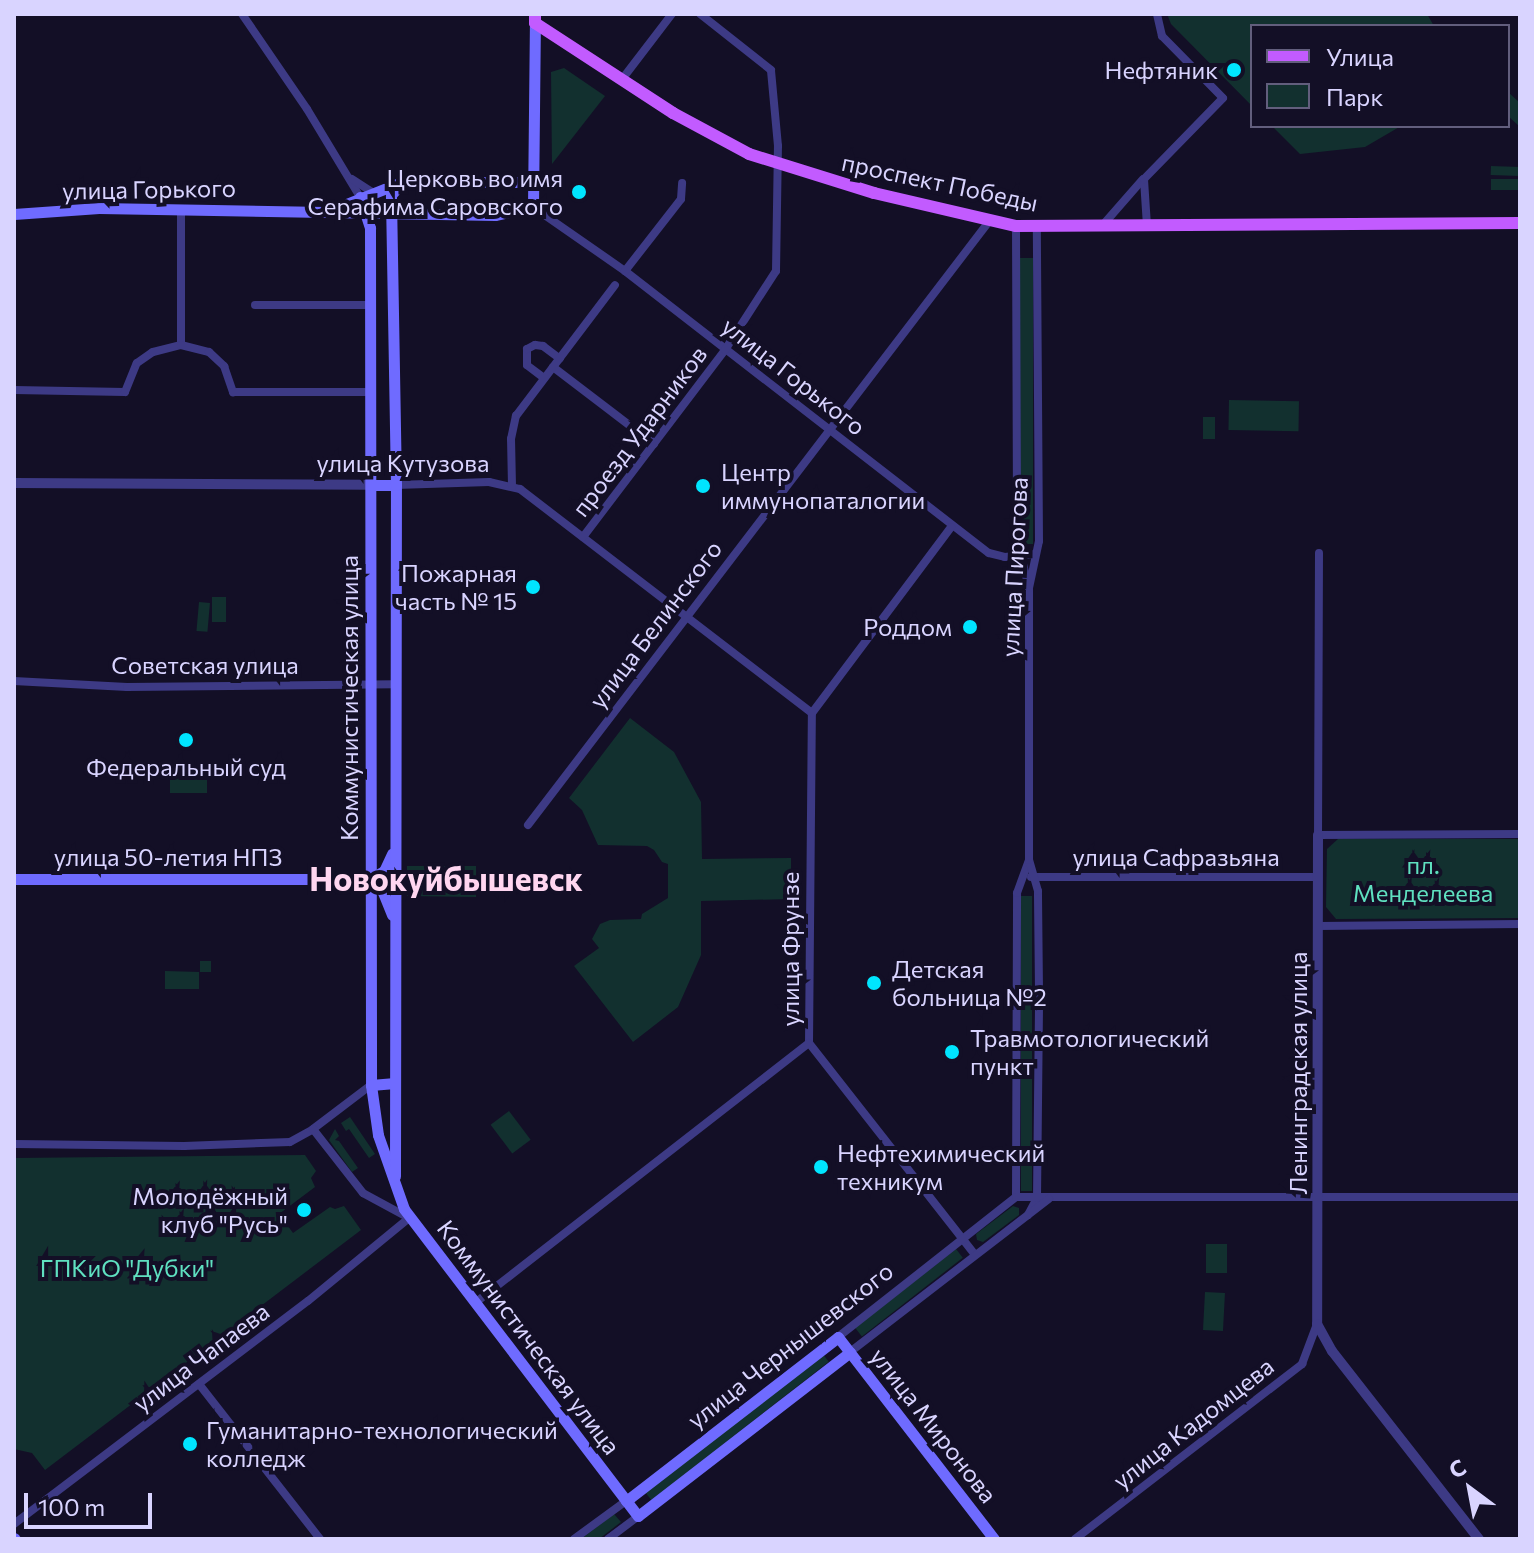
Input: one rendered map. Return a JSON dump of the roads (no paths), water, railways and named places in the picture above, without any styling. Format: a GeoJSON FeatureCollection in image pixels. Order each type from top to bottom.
{"type":"FeatureCollection","features":[{"type":"Feature","properties":{"kind":"main road","name":"проспект Победы"},"geometry":{"type":"LineString","coordinates":[[535,18],[716,139],[778,163],[874,193],[1016,226],[1520,223]]}},
{"type":"Feature","properties":{"kind":"main road"},"geometry":{"type":"LineString","coordinates":[[533,207],[535,18]]}},
{"type":"Feature","properties":{"kind":"main road"},"geometry":{"type":"LineString","coordinates":[[332,210],[402,182],[531,182]]}},
{"type":"Feature","properties":{"kind":"main road","name":"Коммунистическая улица"},"geometry":{"type":"LineString","coordinates":[[395,1180],[396,485],[392,191],[402,182]]}},
{"type":"Feature","properties":{"kind":"main road"},"geometry":{"type":"LineString","coordinates":[[366,194],[367,212]]}},
{"type":"Feature","properties":{"kind":"main road"},"geometry":{"type":"LineString","coordinates":[[366,194],[392,214]]}},
{"type":"Feature","properties":{"kind":"main road","name":"улица Горького"},"geometry":{"type":"LineString","coordinates":[[14,214],[99,208],[495,215],[533,207]]}},
{"type":"Feature","properties":{"kind":"main road","name":"Коммунистическая улица"},"geometry":{"type":"LineString","coordinates":[[367,212],[370,228],[371,392],[371,1085],[378,1135],[409,1218],[638,1516]]}},
{"type":"Feature","properties":{"kind":"main road","name":"улица Кутузова"},"geometry":{"type":"LineString","coordinates":[[371,485],[396,485]]}},
{"type":"Feature","properties":{"kind":"main road"},"geometry":{"type":"LineString","coordinates":[[396,825],[391,862],[384,871],[370,879],[390,903],[396,936]]}},
{"type":"Feature","properties":{"kind":"main road","name":"улица 50-летия НПЗ"},"geometry":{"type":"LineString","coordinates":[[14,879],[370,879]]}},
{"type":"Feature","properties":{"kind":"main road"},"geometry":{"type":"LineString","coordinates":[[371,1085],[395,1083]]}},
{"type":"Feature","properties":{"kind":"main road","name":"улица Миронова"},"geometry":{"type":"LineString","coordinates":[[838,1337],[994,1539]]}},
{"type":"Feature","properties":{"kind":"main road","name":"улица Чернышевского"},"geometry":{"type":"LineString","coordinates":[[626,1501],[838,1337]]}},
{"type":"Feature","properties":{"kind":"main road","name":"улица Чернышевского"},"geometry":{"type":"LineString","coordinates":[[638,1516],[850,1352]]}},
{"type":"Feature","properties":{"kind":"street"},"geometry":{"type":"LineString","coordinates":[[242,14],[351,178],[366,194]]}},
{"type":"Feature","properties":{"kind":"street"},"geometry":{"type":"LineString","coordinates":[[623,78],[672,14]]}},
{"type":"Feature","properties":{"kind":"street","name":"проезд Ударников"},"geometry":{"type":"LineString","coordinates":[[583,537],[725,350],[776,271],[778,163],[771,70],[700,14]]}},
{"type":"Feature","properties":{"kind":"street"},"geometry":{"type":"LineString","coordinates":[[1101,226],[1223,98],[1162,36],[1157,14]]}},
{"type":"Feature","properties":{"kind":"street"},"geometry":{"type":"LineString","coordinates":[[1144,179],[1147,226]]}},
{"type":"Feature","properties":{"kind":"street"},"geometry":{"type":"LineString","coordinates":[[625,271],[681,199],[682,183]]}},
{"type":"Feature","properties":{"kind":"street","name":"улица Горького"},"geometry":{"type":"LineString","coordinates":[[533,207],[625,271],[951,527],[989,553],[1035,554]]}},
{"type":"Feature","properties":{"kind":"street"},"geometry":{"type":"LineString","coordinates":[[181,209],[181,345]]}},
{"type":"Feature","properties":{"kind":"street","name":"улица Белинского"},"geometry":{"type":"LineString","coordinates":[[528,825],[990,220]]}},
{"type":"Feature","properties":{"kind":"street","name":"улица Пирогова"},"geometry":{"type":"LineString","coordinates":[[1016,226],[1017,539],[1029,588]]}},
{"type":"Feature","properties":{"kind":"street","name":"улица Пирогова"},"geometry":{"type":"LineString","coordinates":[[1037,227],[1039,541],[1029,588],[1029,860],[1034,877],[1039,991],[1037,1198]]}},
{"type":"Feature","properties":{"kind":"street"},"geometry":{"type":"LineString","coordinates":[[512,486],[511,439],[516,416],[615,285]]}},
{"type":"Feature","properties":{"kind":"street"},"geometry":{"type":"LineString","coordinates":[[255,305],[369,305]]}},
{"type":"Feature","properties":{"kind":"street"},"geometry":{"type":"LineString","coordinates":[[14,390],[125,392],[137,363],[153,352],[181,345],[209,352],[224,366],[233,392],[371,392]]}},
{"type":"Feature","properties":{"kind":"street"},"geometry":{"type":"LineString","coordinates":[[544,378],[527,365],[527,349],[539,345],[560,359]]}},
{"type":"Feature","properties":{"kind":"street"},"geometry":{"type":"LineString","coordinates":[[553,367],[654,444]]}},
{"type":"Feature","properties":{"kind":"street","name":"улица Кутузова"},"geometry":{"type":"LineString","coordinates":[[396,485],[489,482],[512,486],[687,615],[812,713]]}},
{"type":"Feature","properties":{"kind":"street","name":"улица Кутузова"},"geometry":{"type":"LineString","coordinates":[[14,483],[371,485]]}},
{"type":"Feature","properties":{"kind":"street"},"geometry":{"type":"LineString","coordinates":[[812,713],[951,527]]}},
{"type":"Feature","properties":{"kind":"street","name":"Ленинградская улица"},"geometry":{"type":"LineString","coordinates":[[1317,1324],[1319,553]]}},
{"type":"Feature","properties":{"kind":"street","name":"Советская улица"},"geometry":{"type":"LineString","coordinates":[[14,681],[127,687],[395,684]]}},
{"type":"Feature","properties":{"kind":"street","name":"улица Фрунзе"},"geometry":{"type":"LineString","coordinates":[[475,1303],[809,1043],[812,713]]}},
{"type":"Feature","properties":{"kind":"street"},"geometry":{"type":"LineString","coordinates":[[1318,835],[1520,834]]}},
{"type":"Feature","properties":{"kind":"street","name":"улица Пирогова"},"geometry":{"type":"LineString","coordinates":[[1016,1197],[1017,893],[1029,860]]}},
{"type":"Feature","properties":{"kind":"street","name":"улица Сафразьяна"},"geometry":{"type":"LineString","coordinates":[[1022,877],[1318,877]]}},
{"type":"Feature","properties":{"kind":"street"},"geometry":{"type":"LineString","coordinates":[[1318,926],[1520,924]]}},
{"type":"Feature","properties":{"kind":"street"},"geometry":{"type":"LineString","coordinates":[[809,1043],[975,1255]]}},
{"type":"Feature","properties":{"kind":"street"},"geometry":{"type":"LineString","coordinates":[[14,1144],[290,1142],[313,1129],[371,1085]]}},
{"type":"Feature","properties":{"kind":"street"},"geometry":{"type":"LineString","coordinates":[[313,1129],[363,1193],[409,1218]]}},
{"type":"Feature","properties":{"kind":"street"},"geometry":{"type":"LineString","coordinates":[[1016,1197],[1520,1197]]}},
{"type":"Feature","properties":{"kind":"street","name":"улица Чернышевского"},"geometry":{"type":"LineString","coordinates":[[838,1337],[1016,1197]]}},
{"type":"Feature","properties":{"kind":"street","name":"улица Чернышевского"},"geometry":{"type":"LineString","coordinates":[[850,1352],[1028,1215],[1037,1198]]}},
{"type":"Feature","properties":{"kind":"street"},"geometry":{"type":"LineString","coordinates":[[1028,1215],[1050,1198]]}},
{"type":"Feature","properties":{"kind":"street","name":"улица Чапаева"},"geometry":{"type":"LineString","coordinates":[[14,1524],[199,1384],[409,1218]]}},
{"type":"Feature","properties":{"kind":"street"},"geometry":{"type":"LineString","coordinates":[[1317,1324],[1332,1351],[1479,1539]]}},
{"type":"Feature","properties":{"kind":"street","name":"улица Кадомцева"},"geometry":{"type":"LineString","coordinates":[[1075,1539],[1302,1364],[1317,1324]]}},
{"type":"Feature","properties":{"kind":"street"},"geometry":{"type":"LineString","coordinates":[[199,1384],[320,1539]]}},
{"type":"Feature","properties":{"kind":"street","name":"улица Чернышевского"},"geometry":{"type":"LineString","coordinates":[[574,1539],[626,1501]]}},
{"type":"Feature","properties":{"kind":"street","name":"улица Чернышевского"},"geometry":{"type":"LineString","coordinates":[[608,1539],[638,1516]]}},
{"type":"Feature","properties":{"kind":"place","name":"Нефтяник"},"geometry":{"type":"Point","coordinates":[1234,70]}},
{"type":"Feature","properties":{"kind":"place","name":"Церковь во имя Серафима Саровского"},"geometry":{"type":"Point","coordinates":[579,192]}},
{"type":"Feature","properties":{"kind":"place","name":"Центр иммунопаталогии"},"geometry":{"type":"Point","coordinates":[703,486]}},
{"type":"Feature","properties":{"kind":"place","name":"Пожарная часть № 15"},"geometry":{"type":"Point","coordinates":[533,587]}},
{"type":"Feature","properties":{"kind":"place","name":"Роддом"},"geometry":{"type":"Point","coordinates":[970,627]}},
{"type":"Feature","properties":{"kind":"place","name":"Федеральный суд"},"geometry":{"type":"Point","coordinates":[186,740]}},
{"type":"Feature","properties":{"kind":"place","name":"Детская больница №2"},"geometry":{"type":"Point","coordinates":[874,983]}},
{"type":"Feature","properties":{"kind":"place","name":"Травмотологический пункт"},"geometry":{"type":"Point","coordinates":[952,1052]}},
{"type":"Feature","properties":{"kind":"place","name":"Нефтехимический техникум"},"geometry":{"type":"Point","coordinates":[821,1167]}},
{"type":"Feature","properties":{"kind":"place","name":"Молодёжный клуб \"Русь\""},"geometry":{"type":"Point","coordinates":[304,1210]}},
{"type":"Feature","properties":{"kind":"place","name":"Гуманитарно-технологический колледж"},"geometry":{"type":"Point","coordinates":[190,1444]}},
{"type":"Feature","properties":{"kind":"district","name":"Новокуйбышевск"},"geometry":{"type":"Point","coordinates":[446,878]}},
{"type":"Feature","properties":{"kind":"park label","name":"пл. Менделеева"},"geometry":{"type":"Point","coordinates":[1423,879]}},
{"type":"Feature","properties":{"kind":"park label","name":"ГПКиО \"Дубки\""},"geometry":{"type":"Point","coordinates":[127,1268]}}]}
